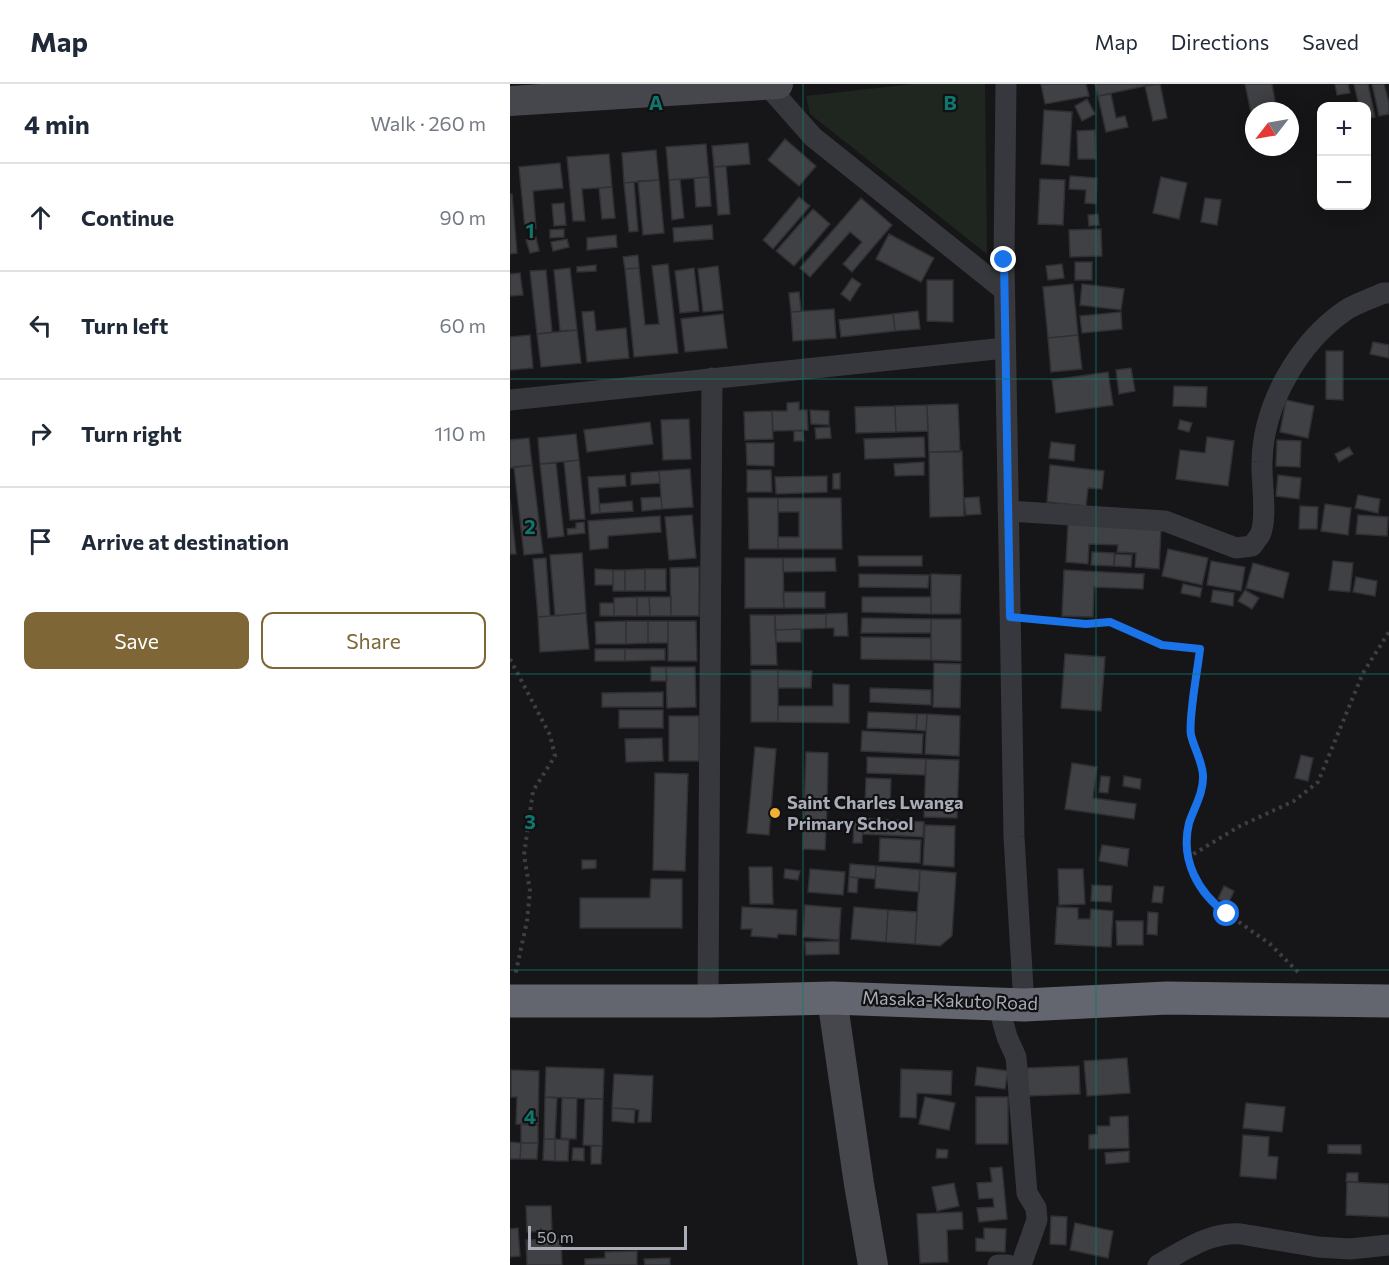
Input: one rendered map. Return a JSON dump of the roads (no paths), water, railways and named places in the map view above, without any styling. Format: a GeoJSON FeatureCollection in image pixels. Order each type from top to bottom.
{"type":"FeatureCollection","features":[{"type":"Feature","properties":{"kind":"highway","name":"Masaka-Kakuto Road"},"geometry":{"type":"LineString","coordinates":[[512,990],[708,1001],[832,998],[1011,1004],[1167,998],[1389,1001]]}},
{"type":"Feature","properties":{"kind":"street"},"geometry":{"type":"LineString","coordinates":[[1006,84],[1004,290],[1014,837],[1011,1004],[1006,1037],[1016,1057],[1028,1193],[1036,1208],[1037,1220],[1021,1265]]}},
{"type":"Feature","properties":{"kind":"street"},"geometry":{"type":"LineString","coordinates":[[510,101],[773,85],[813,137],[1004,290]]}},
{"type":"Feature","properties":{"kind":"street"},"geometry":{"type":"LineString","coordinates":[[1008,511],[1165,521],[1236,548],[1252,546],[1261,533],[1264,511],[1262,459],[1276,394],[1288,374],[1327,326],[1347,309],[1389,293]]}},
{"type":"Feature","properties":{"kind":"street"},"geometry":{"type":"LineString","coordinates":[[510,400],[1005,348]]}},
{"type":"Feature","properties":{"kind":"street"},"geometry":{"type":"LineString","coordinates":[[708,1001],[712,378]]}},
{"type":"Feature","properties":{"kind":"street"},"geometry":{"type":"LineString","coordinates":[[832,998],[873,1265]]}},
{"type":"Feature","properties":{"kind":"street"},"geometry":{"type":"LineString","coordinates":[[1158,1265],[1212,1236],[1228,1233],[1241,1233],[1318,1247],[1350,1249],[1389,1245]]}},
{"type":"Feature","properties":{"kind":"street"},"geometry":{"type":"LineString","coordinates":[[998,1265],[1008,1265]]}},
{"type":"Feature","properties":{"kind":"place","name":"Saint Charles Lwanga Primary School"},"geometry":{"type":"Point","coordinates":[775,813]}}]}
